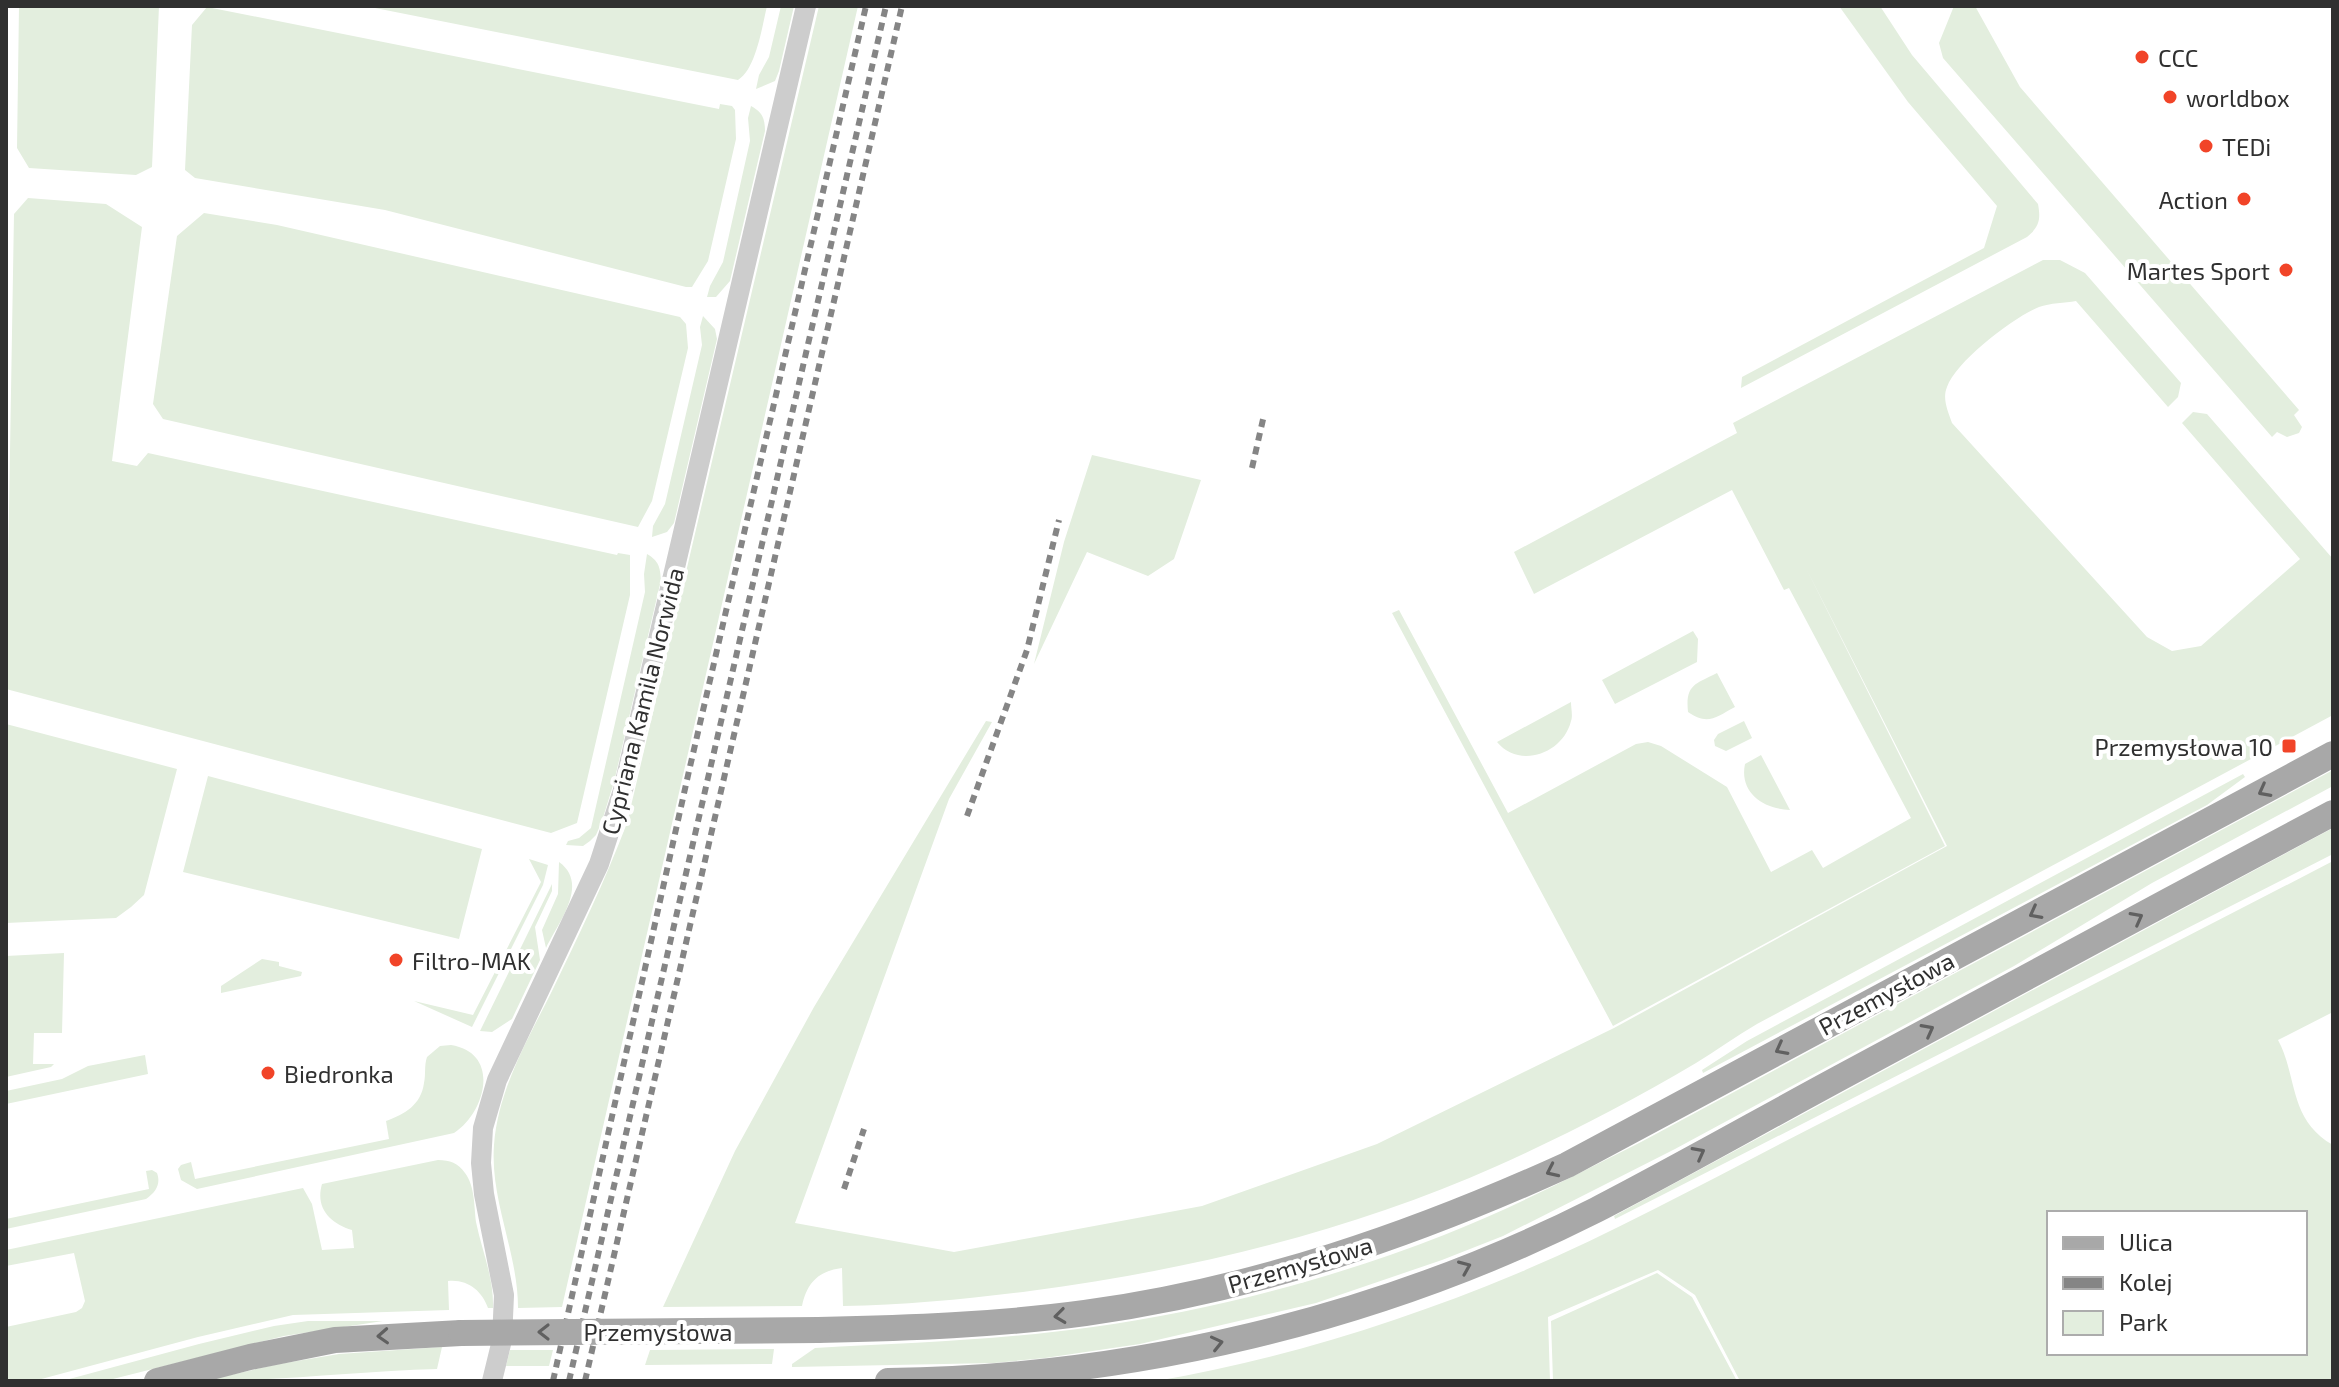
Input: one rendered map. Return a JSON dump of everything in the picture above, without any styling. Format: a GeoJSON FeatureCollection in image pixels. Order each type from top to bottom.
{"type":"FeatureCollection","features":[{"type":"Feature","properties":{"kind":"main road","name":"Przemysłowa"},"geometry":{"type":"LineString","coordinates":[[157,1381],[250,1357],[335,1340],[461,1333],[925,1328],[1137,1304],[1264,1277],[1436,1222],[1567,1165],[2333,754]]}},
{"type":"Feature","properties":{"kind":"main road"},"geometry":{"type":"LineString","coordinates":[[888,1381],[1024,1375],[1180,1352],[1282,1328],[1445,1275],[1594,1211],[2333,813]]}},
{"type":"Feature","properties":{"kind":"street","name":"Cypriana Kamila Norwida"},"geometry":{"type":"LineString","coordinates":[[492,1381],[502,1340],[504,1295],[482,1179],[485,1120],[508,1054],[599,864],[623,790],[806,6]]}},
{"type":"Feature","properties":{"kind":"green space"},"geometry":{"type":"Polygon","coordinates":[[[19,6],[159,6],[152,167],[136,175],[29,168],[17,148],[19,6]]]}},
{"type":"Feature","properties":{"kind":"green space"},"geometry":{"type":"Polygon","coordinates":[[[365,6],[767,6],[754,57],[738,80],[365,6]]]}},
{"type":"Feature","properties":{"kind":"green space"},"geometry":{"type":"Polygon","coordinates":[[[781,6],[794,6],[779,71],[775,81],[756,89],[759,75],[769,57],[781,6]]]}},
{"type":"Feature","properties":{"kind":"green space"},"geometry":{"type":"Polygon","coordinates":[[[819,6],[858,6],[562,1307],[518,1308],[514,1267],[494,1166],[501,1104],[627,823],[819,6]]]}},
{"type":"Feature","properties":{"kind":"green space"},"geometry":{"type":"Polygon","coordinates":[[[1839,6],[1880,6],[1912,55],[2038,204],[2038,223],[2027,237],[1741,388],[1742,377],[1984,248],[1997,206],[1908,102],[1839,6]]]}},
{"type":"Feature","properties":{"kind":"green space"},"geometry":{"type":"Polygon","coordinates":[[[1954,6],[1975,6],[2020,87],[2299,410],[2294,415],[2302,427],[2299,433],[2287,437],[2277,432],[2272,437],[1943,58],[1939,43],[1954,6]]]}},
{"type":"Feature","properties":{"kind":"green space"},"geometry":{"type":"Polygon","coordinates":[[[207,7],[719,109],[720,104],[732,106],[735,110],[736,139],[708,261],[692,287],[686,287],[385,210],[195,178],[185,170],[192,25],[207,7]]]}},
{"type":"Feature","properties":{"kind":"green space"},"geometry":{"type":"Polygon","coordinates":[[[751,106],[762,116],[765,131],[730,281],[716,297],[707,297],[723,262],[750,141],[748,118],[751,106]]]}},
{"type":"Feature","properties":{"kind":"green space"},"geometry":{"type":"Polygon","coordinates":[[[28,198],[106,204],[142,227],[112,461],[137,466],[148,453],[617,555],[630,555],[630,595],[577,823],[551,833],[6,689],[14,214],[28,198]]]}},
{"type":"Feature","properties":{"kind":"green space"},"geometry":{"type":"Polygon","coordinates":[[[204,213],[277,225],[680,317],[686,324],[688,348],[652,501],[638,527],[163,419],[153,404],[177,236],[204,213]]]}},
{"type":"Feature","properties":{"kind":"green space"},"geometry":{"type":"Polygon","coordinates":[[[2043,260],[2060,260],[2085,273],[2181,383],[2178,397],[2168,407],[2076,301],[2043,306],[2028,312],[1973,353],[1947,387],[1946,405],[1952,423],[2147,637],[2172,651],[2201,646],[2300,559],[2182,423],[2193,412],[2207,414],[2333,559],[2333,715],[1757,1024],[1696,1063],[1598,1118],[1497,1166],[1384,1210],[1209,1260],[1030,1291],[937,1301],[843,1306],[842,1268],[820,1275],[807,1291],[802,1306],[663,1307],[735,1151],[814,1007],[986,721],[992,722],[949,799],[795,1223],[954,1252],[1202,1206],[1377,1144],[1614,1028],[1947,846],[1807,570],[1945,846],[1613,1026],[1392,613],[1399,610],[1508,813],[1636,744],[1648,742],[1661,746],[1727,787],[1771,872],[1812,850],[1823,868],[1911,818],[1789,588],[1784,590],[1732,490],[1534,594],[1514,552],[1737,433],[1733,423],[2043,260]]]}},
{"type":"Feature","properties":{"kind":"green space"},"geometry":{"type":"Polygon","coordinates":[[[703,316],[715,329],[717,339],[674,523],[667,532],[652,537],[653,526],[665,504],[702,345],[700,327],[703,316]]]}},
{"type":"Feature","properties":{"kind":"green space"},"geometry":{"type":"Polygon","coordinates":[[[1092,455],[1201,480],[1174,559],[1148,576],[1087,552],[1034,664],[1064,542],[1092,455]]]}},
{"type":"Feature","properties":{"kind":"green space"},"geometry":{"type":"Polygon","coordinates":[[[647,554],[658,565],[661,580],[614,782],[596,835],[583,846],[566,845],[591,828],[645,592],[647,554]]]}},
{"type":"Feature","properties":{"kind":"green space"},"geometry":{"type":"Polygon","coordinates":[[[1693,631],[1698,639],[1697,662],[1615,704],[1602,680],[1693,631]]]}},
{"type":"Feature","properties":{"kind":"green space"},"geometry":{"type":"Polygon","coordinates":[[[1717,673],[1735,707],[1717,717],[1701,719],[1688,712],[1690,690],[1717,673]]]}},
{"type":"Feature","properties":{"kind":"green space"},"geometry":{"type":"Polygon","coordinates":[[[1571,702],[1572,719],[1559,742],[1550,749],[1528,756],[1517,755],[1497,742],[1571,702]]]}},
{"type":"Feature","properties":{"kind":"green space"},"geometry":{"type":"Polygon","coordinates":[[[1744,721],[1752,738],[1726,751],[1715,746],[1714,740],[1718,734],[1744,721]]]}},
{"type":"Feature","properties":{"kind":"green space"},"geometry":{"type":"Polygon","coordinates":[[[6,724],[177,769],[144,895],[116,918],[6,923],[6,724]]]}},
{"type":"Feature","properties":{"kind":"green space"},"geometry":{"type":"Polygon","coordinates":[[[1761,755],[1790,810],[1762,802],[1749,791],[1744,774],[1745,764],[1761,755]]]}},
{"type":"Feature","properties":{"kind":"green space"},"geometry":{"type":"Polygon","coordinates":[[[2333,770],[2333,786],[2152,883],[2014,966],[1675,1149],[1503,1236],[1442,1260],[1316,1303],[1140,1344],[994,1363],[792,1367],[815,1348],[1024,1335],[1182,1312],[1315,1279],[1444,1235],[1641,1142],[2333,770]]]}},
{"type":"Feature","properties":{"kind":"green space"},"geometry":{"type":"Polygon","coordinates":[[[2243,774],[2245,777],[2207,805],[1703,1073],[1702,1070],[1747,1041],[2243,774]]]}},
{"type":"Feature","properties":{"kind":"green space"},"geometry":{"type":"Polygon","coordinates":[[[208,776],[482,849],[459,939],[183,872],[208,776]]]}},
{"type":"Feature","properties":{"kind":"green space"},"geometry":{"type":"Polygon","coordinates":[[[2333,828],[2333,854],[1615,1219],[1614,1216],[2333,828]]]}},
{"type":"Feature","properties":{"kind":"green space"},"geometry":{"type":"Polygon","coordinates":[[[529,859],[548,865],[543,885],[472,1027],[414,1001],[473,1015],[541,882],[529,859]]]}},
{"type":"Feature","properties":{"kind":"green space"},"geometry":{"type":"Polygon","coordinates":[[[2333,861],[2333,1012],[2278,1040],[2301,1110],[2308,1123],[2333,1145],[2333,1381],[1740,1381],[1695,1295],[1658,1270],[1548,1317],[1550,1381],[1156,1381],[1294,1351],[1429,1308],[1592,1240],[2333,861]]]}},
{"type":"Feature","properties":{"kind":"green space"},"geometry":{"type":"Polygon","coordinates":[[[559,862],[568,871],[572,892],[564,916],[546,948],[542,930],[558,894],[559,862]]]}},
{"type":"Feature","properties":{"kind":"green space"},"geometry":{"type":"Polygon","coordinates":[[[552,884],[552,891],[535,927],[540,960],[512,1019],[492,1032],[480,1031],[552,884]]]}},
{"type":"Feature","properties":{"kind":"green space"},"geometry":{"type":"Polygon","coordinates":[[[64,953],[62,1033],[34,1033],[33,1064],[54,1064],[6,1077],[6,956],[64,953]]]}},
{"type":"Feature","properties":{"kind":"green space"},"geometry":{"type":"Polygon","coordinates":[[[262,959],[279,962],[279,966],[302,972],[301,976],[221,993],[221,986],[262,959]]]}},
{"type":"Feature","properties":{"kind":"green space"},"geometry":{"type":"Polygon","coordinates":[[[451,1045],[467,1050],[477,1059],[483,1084],[474,1112],[454,1133],[197,1189],[181,1180],[178,1169],[191,1162],[195,1179],[389,1139],[386,1121],[406,1112],[416,1103],[424,1083],[427,1057],[440,1046],[451,1045]]]}},
{"type":"Feature","properties":{"kind":"green space"},"geometry":{"type":"Polygon","coordinates":[[[145,1055],[148,1074],[6,1104],[6,1091],[62,1079],[88,1066],[145,1055]]]}},
{"type":"Feature","properties":{"kind":"green space"},"geometry":{"type":"Polygon","coordinates":[[[438,1160],[457,1164],[471,1184],[476,1222],[492,1286],[493,1308],[488,1308],[473,1287],[448,1281],[449,1310],[293,1315],[34,1381],[6,1381],[6,1327],[76,1312],[85,1301],[74,1253],[6,1266],[6,1250],[303,1188],[312,1204],[322,1250],[354,1248],[352,1230],[331,1219],[323,1207],[322,1184],[438,1160]]]}},
{"type":"Feature","properties":{"kind":"green space"},"geometry":{"type":"Polygon","coordinates":[[[146,1171],[157,1173],[158,1184],[146,1199],[6,1229],[6,1219],[149,1189],[146,1171]]]}},
{"type":"Feature","properties":{"kind":"green space"},"geometry":{"type":"Polygon","coordinates":[[[1657,1273],[1692,1297],[1737,1381],[1553,1381],[1551,1321],[1657,1273]]]}},
{"type":"Feature","properties":{"kind":"green space"},"geometry":{"type":"Polygon","coordinates":[[[308,1321],[383,1321],[284,1336],[105,1381],[62,1381],[199,1344],[308,1321]]]}},
{"type":"Feature","properties":{"kind":"green space"},"geometry":{"type":"Polygon","coordinates":[[[442,1347],[437,1369],[203,1381],[339,1354],[442,1347]]]}},
{"type":"Feature","properties":{"kind":"green space"},"geometry":{"type":"Polygon","coordinates":[[[774,1349],[772,1364],[645,1365],[650,1350],[774,1349]]]}},
{"type":"Feature","properties":{"kind":"green space"},"geometry":{"type":"Polygon","coordinates":[[[510,1350],[553,1350],[549,1366],[506,1366],[510,1350]]]}},
{"type":"Feature","properties":{"kind":"railway"},"geometry":{"type":"LineString","coordinates":[[553,1381],[689,771],[866,6]]}},
{"type":"Feature","properties":{"kind":"railway"},"geometry":{"type":"LineString","coordinates":[[569,1381],[886,6]]}},
{"type":"Feature","properties":{"kind":"railway"},"geometry":{"type":"LineString","coordinates":[[585,1381],[902,6]]}},
{"type":"Feature","properties":{"kind":"railway"},"geometry":{"type":"LineString","coordinates":[[1252,468],[1264,415]]}},
{"type":"Feature","properties":{"kind":"railway"},"geometry":{"type":"LineString","coordinates":[[967,816],[1027,650],[1059,520]]}},
{"type":"Feature","properties":{"kind":"railway"},"geometry":{"type":"LineString","coordinates":[[844,1189],[864,1129]]}},
{"type":"Feature","properties":{"kind":"place","name":"CCC"},"geometry":{"type":"Point","coordinates":[2142,57]}},
{"type":"Feature","properties":{"kind":"place","name":"worldbox"},"geometry":{"type":"Point","coordinates":[2170,97]}},
{"type":"Feature","properties":{"kind":"place","name":"TEDi"},"geometry":{"type":"Point","coordinates":[2206,146]}},
{"type":"Feature","properties":{"kind":"place","name":"Action"},"geometry":{"type":"Point","coordinates":[2244,199]}},
{"type":"Feature","properties":{"kind":"place","name":"Martes Sport"},"geometry":{"type":"Point","coordinates":[2286,270]}},
{"type":"Feature","properties":{"kind":"place","name":"Przemysłowa 10"},"geometry":{"type":"Point","coordinates":[2289,746]}},
{"type":"Feature","properties":{"kind":"place","name":"Filtro-MAK"},"geometry":{"type":"Point","coordinates":[396,960]}},
{"type":"Feature","properties":{"kind":"place","name":"Biedronka"},"geometry":{"type":"Point","coordinates":[268,1073]}}]}
